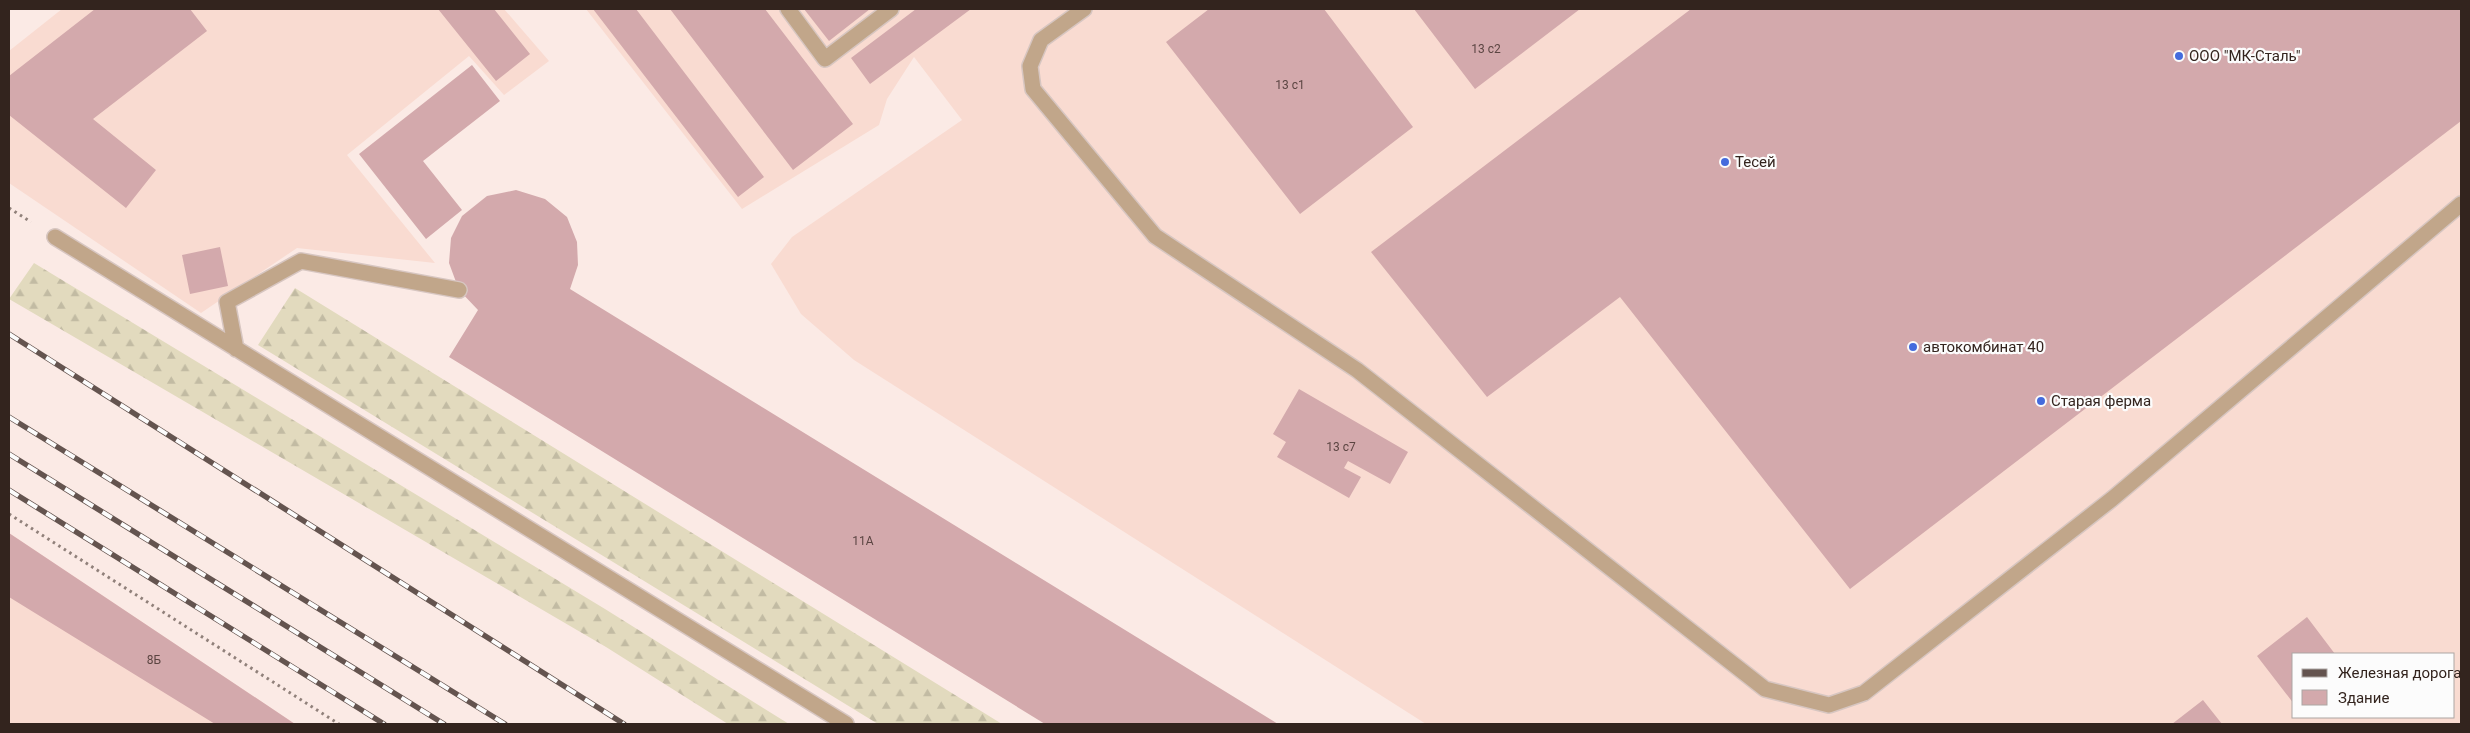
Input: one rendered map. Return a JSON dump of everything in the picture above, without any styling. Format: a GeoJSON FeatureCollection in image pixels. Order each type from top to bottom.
{"type":"FeatureCollection","features":[{"type":"Feature","properties":{"kind":"lane"},"geometry":{"type":"LineString","coordinates":[[788,9],[825,59],[891,9]]}},
{"type":"Feature","properties":{"kind":"lane"},"geometry":{"type":"LineString","coordinates":[[1084,9],[1041,40],[1030,66],[1033,89],[1155,236],[1357,370],[1765,689],[1830,705],[1864,693],[2112,499],[2461,204]]}},
{"type":"Feature","properties":{"kind":"lane"},"geometry":{"type":"LineString","coordinates":[[55,237],[846,724]]}},
{"type":"Feature","properties":{"kind":"lane"},"geometry":{"type":"LineString","coordinates":[[236,349],[227,302],[301,261],[459,290]]}},
{"type":"Feature","properties":{"kind":"path"},"geometry":{"type":"LineString","coordinates":[[9,514],[339,724]]}},
{"type":"Feature","properties":{"kind":"shaded area"},"geometry":{"type":"Polygon","coordinates":[[[62,9],[504,9],[549,61],[504,95],[469,56],[347,155],[435,263],[297,248],[201,313],[9,183],[9,51],[62,9]]]}},
{"type":"Feature","properties":{"kind":"shaded area"},"geometry":{"type":"Polygon","coordinates":[[[586,9],[2461,9],[2461,724],[1426,724],[854,360],[801,314],[771,264],[792,237],[962,120],[914,57],[887,99],[879,125],[742,209],[586,9]]]}},
{"type":"Feature","properties":{"kind":"shaded area"},"geometry":{"type":"Polygon","coordinates":[[[9,533],[292,722],[295,724],[9,724],[9,533]]]}},
{"type":"Feature","properties":{"kind":"green space"},"geometry":{"type":"Polygon","coordinates":[[[34,263],[605,609],[789,724],[728,724],[606,647],[9,299],[34,263]]]}},
{"type":"Feature","properties":{"kind":"green space"},"geometry":{"type":"Polygon","coordinates":[[[295,288],[1002,724],[878,724],[258,345],[295,288]]]}},
{"type":"Feature","properties":{"kind":"building"},"geometry":{"type":"Polygon","coordinates":[[[95,9],[190,9],[207,31],[93,119],[156,170],[126,208],[9,115],[9,76],[95,9]]]}},
{"type":"Feature","properties":{"kind":"building"},"geometry":{"type":"Polygon","coordinates":[[[438,9],[494,9],[530,54],[496,81],[438,9]]]}},
{"type":"Feature","properties":{"kind":"building"},"geometry":{"type":"Polygon","coordinates":[[[593,9],[636,9],[764,177],[738,197],[593,9]]]}},
{"type":"Feature","properties":{"kind":"building"},"geometry":{"type":"Polygon","coordinates":[[[670,9],[765,9],[853,124],[793,170],[670,9]]]}},
{"type":"Feature","properties":{"kind":"building"},"geometry":{"type":"Polygon","coordinates":[[[804,9],[870,9],[829,41],[804,9]]]}},
{"type":"Feature","properties":{"kind":"building"},"geometry":{"type":"Polygon","coordinates":[[[916,9],[971,9],[870,84],[851,58],[916,9]]]}},
{"type":"Feature","properties":{"kind":"building"},"geometry":{"type":"Polygon","coordinates":[[[1209,9],[1324,9],[1413,127],[1300,214],[1166,42],[1209,9]]]}},
{"type":"Feature","properties":{"kind":"building"},"geometry":{"type":"Polygon","coordinates":[[[1414,9],[1580,9],[1475,89],[1414,9]]]}},
{"type":"Feature","properties":{"kind":"building","name":"автокомбинат 40"},"geometry":{"type":"Polygon","coordinates":[[[1691,9],[2461,9],[2461,121],[1850,589],[1620,297],[1487,397],[1371,252],[1691,9]]]}},
{"type":"Feature","properties":{"kind":"building"},"geometry":{"type":"Polygon","coordinates":[[[472,65],[500,101],[423,161],[462,210],[426,239],[359,154],[472,65]]]}},
{"type":"Feature","properties":{"kind":"building"},"geometry":{"type":"Polygon","coordinates":[[[516,190],[545,199],[567,217],[577,242],[578,265],[570,289],[1278,724],[1045,724],[449,357],[478,310],[459,290],[449,263],[451,238],[462,216],[487,196],[516,190]]]}},
{"type":"Feature","properties":{"kind":"building"},"geometry":{"type":"Polygon","coordinates":[[[220,247],[228,286],[190,294],[182,255],[220,247]]]}},
{"type":"Feature","properties":{"kind":"building"},"geometry":{"type":"Polygon","coordinates":[[[1299,389],[1408,452],[1390,484],[1348,461],[1344,468],[1361,477],[1349,498],[1277,457],[1286,442],[1273,434],[1299,389]]]}},
{"type":"Feature","properties":{"kind":"building"},"geometry":{"type":"Polygon","coordinates":[[[9,533],[295,724],[215,724],[9,597],[9,533]]]}},
{"type":"Feature","properties":{"kind":"building"},"geometry":{"type":"Polygon","coordinates":[[[2307,617],[2334,653],[2292,653],[2292,701],[2257,656],[2307,617]]]}},
{"type":"Feature","properties":{"kind":"building"},"geometry":{"type":"Polygon","coordinates":[[[2203,700],[2222,724],[2172,724],[2203,700]]]}},
{"type":"Feature","properties":{"kind":"railway"},"geometry":{"type":"LineString","coordinates":[[9,334],[624,724]]}},
{"type":"Feature","properties":{"kind":"railway"},"geometry":{"type":"LineString","coordinates":[[9,417],[505,724]]}},
{"type":"Feature","properties":{"kind":"railway"},"geometry":{"type":"LineString","coordinates":[[9,454],[444,724]]}},
{"type":"Feature","properties":{"kind":"railway"},"geometry":{"type":"LineString","coordinates":[[9,490],[384,724]]}},
{"type":"Feature","properties":{"kind":"place","name":"ООО \"МК-Сталь\""},"geometry":{"type":"Point","coordinates":[2179,56]}},
{"type":"Feature","properties":{"kind":"place","name":"Тесей"},"geometry":{"type":"Point","coordinates":[1725,162]}},
{"type":"Feature","properties":{"kind":"place","name":"автокомбинат 40"},"geometry":{"type":"Point","coordinates":[1913,347]}},
{"type":"Feature","properties":{"kind":"place","name":"Старая ферма"},"geometry":{"type":"Point","coordinates":[2041,401]}}]}
